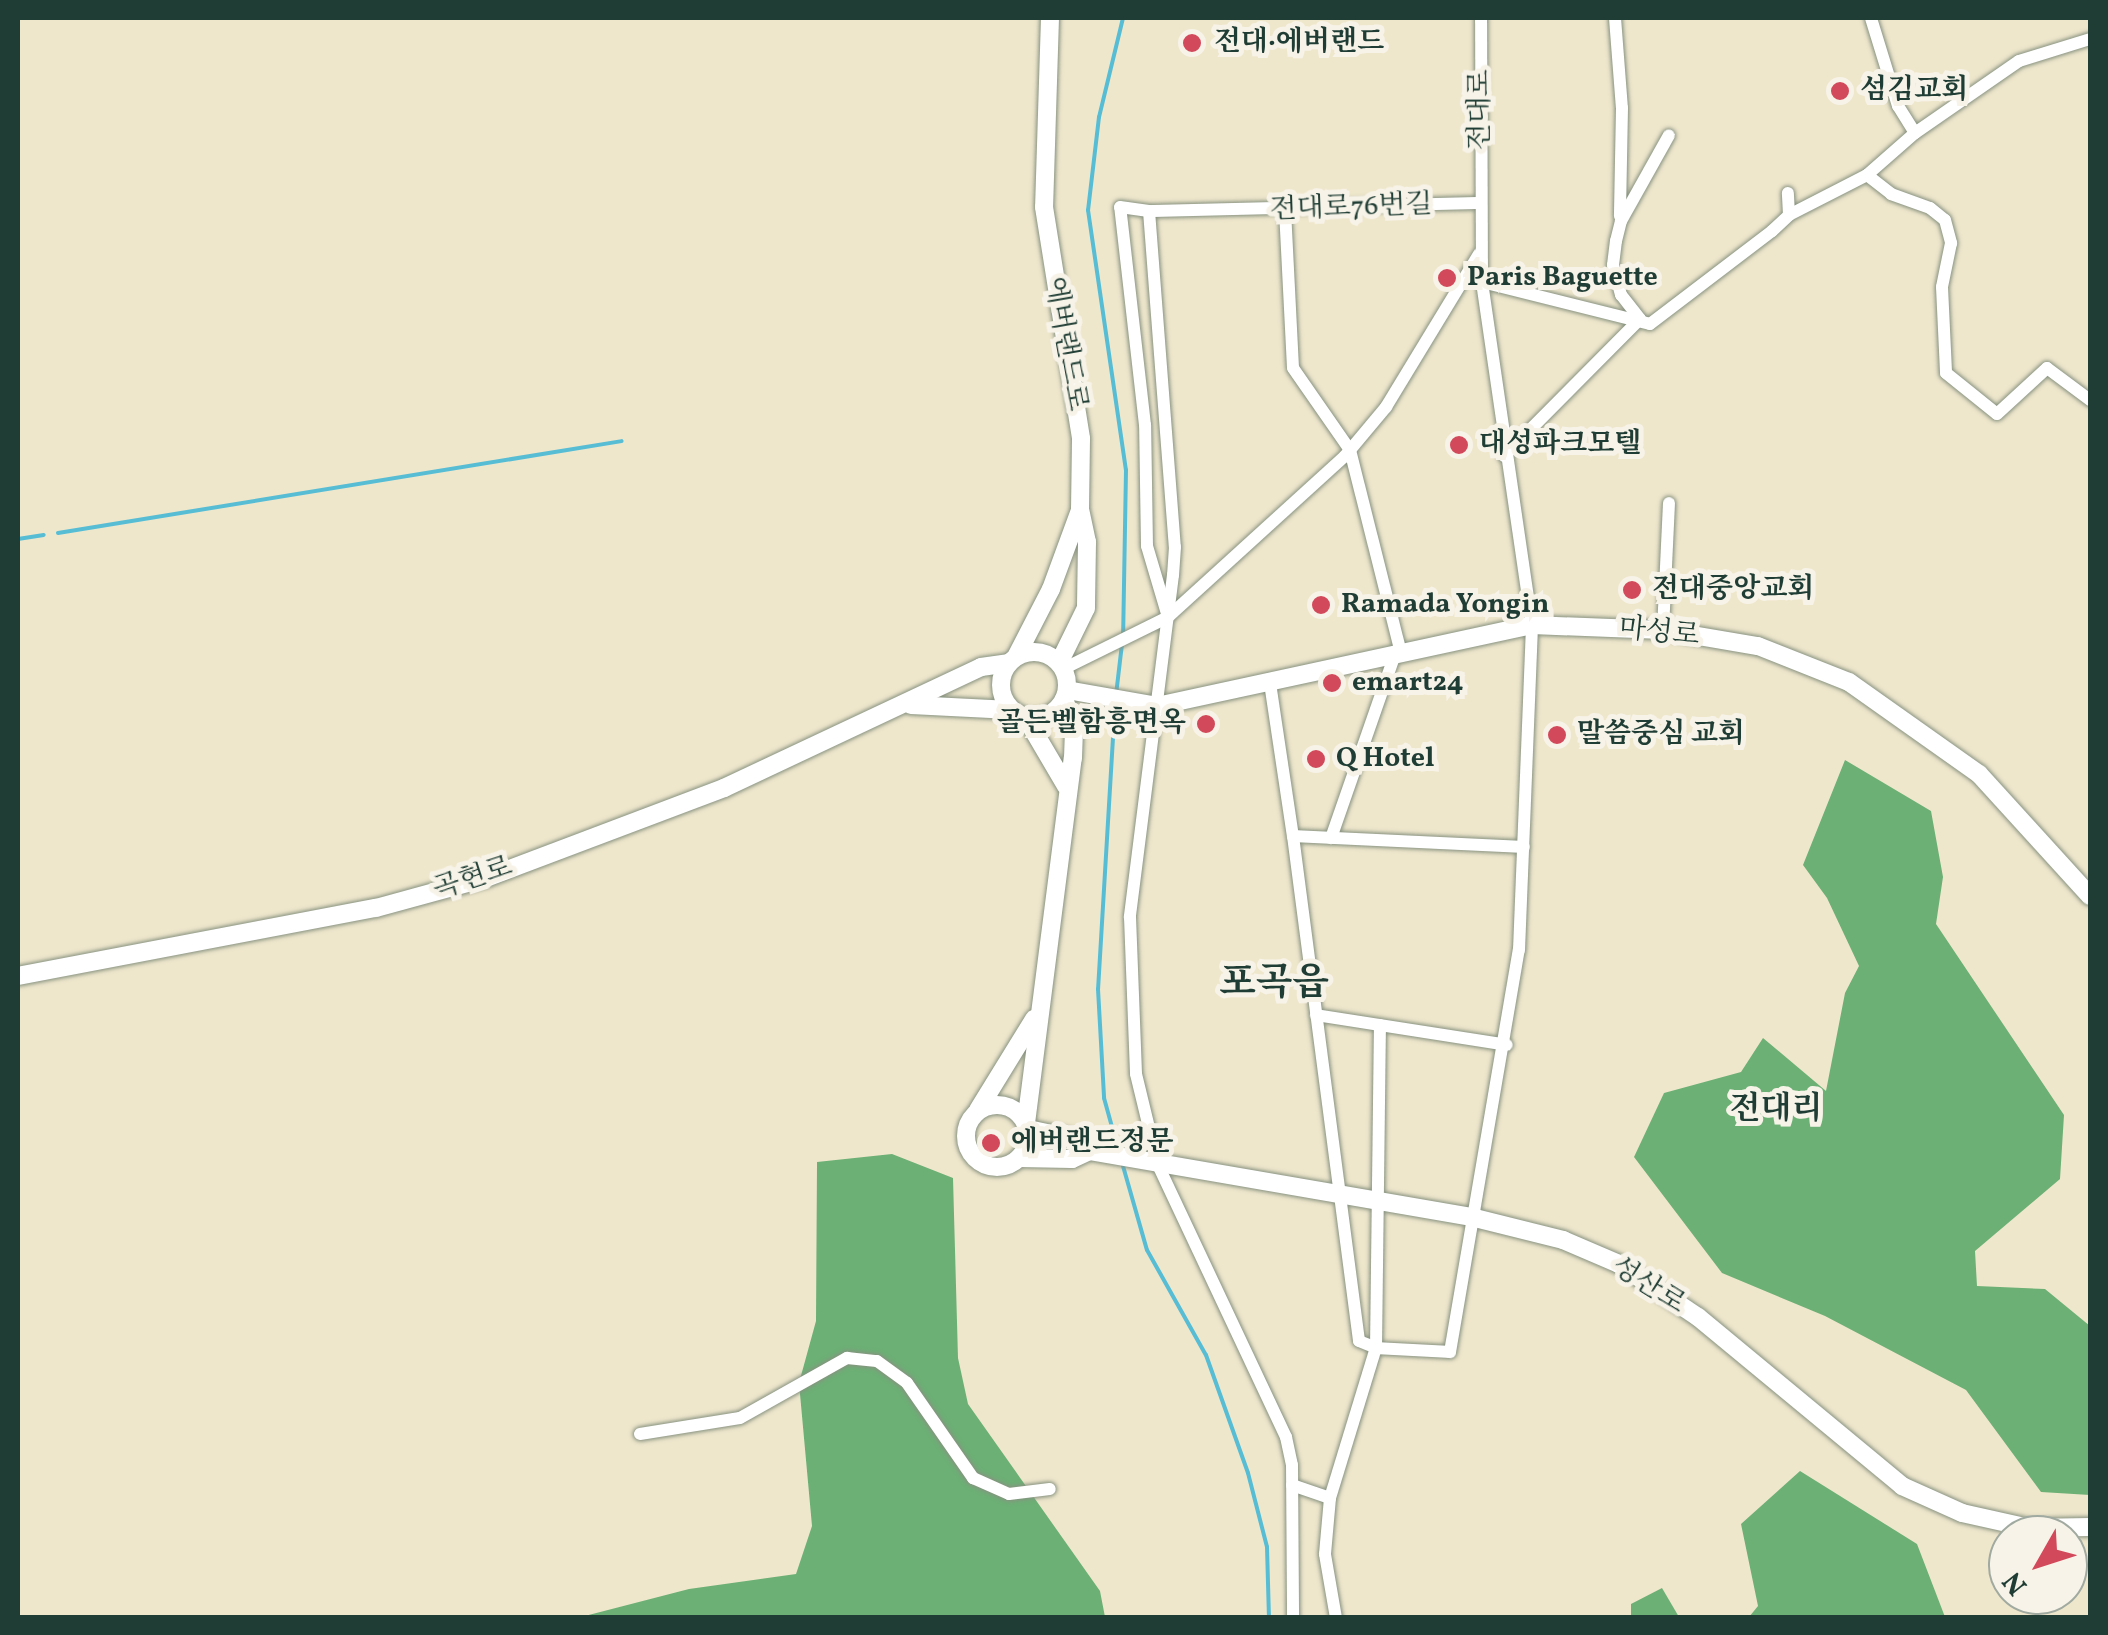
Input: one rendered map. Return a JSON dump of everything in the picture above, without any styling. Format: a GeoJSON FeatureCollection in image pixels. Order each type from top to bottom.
{"type":"FeatureCollection","features":[{"type":"Feature","properties":{"kind":"main road","name":"에버랜드로"},"geometry":{"type":"LineString","coordinates":[[1050,18],[1044,206],[1080,439],[1086,608],[1061,666]]}},
{"type":"Feature","properties":{"kind":"main road"},"geometry":{"type":"LineString","coordinates":[[1066,786],[1000,692],[1012,659],[1051,589],[1080,509]]}},
{"type":"Feature","properties":{"kind":"main road","name":"마성로"},"geometry":{"type":"LineString","coordinates":[[1066,694],[1151,705],[1532,625],[1663,630],[1758,646],[1849,682],[1978,774],[2090,896]]}},
{"type":"Feature","properties":{"kind":"main road"},"geometry":{"type":"LineString","coordinates":[[1012,659],[1040,652],[1061,666],[1074,729],[1038,1010],[1039,1054],[1019,1158]]}},
{"type":"Feature","properties":{"kind":"main road","name":"곡현로"},"geometry":{"type":"LineString","coordinates":[[18,976],[376,908],[486,878],[724,788],[982,667],[1012,659]]}},
{"type":"Feature","properties":{"kind":"main road"},"geometry":{"type":"LineString","coordinates":[[905,706],[1052,713],[1066,694]]}},
{"type":"Feature","properties":{"kind":"main road"},"geometry":{"type":"LineString","coordinates":[[978,1110],[1010,1107],[1027,1126],[1071,1138],[1089,1152],[1072,1159],[1019,1158],[999,1167],[977,1160],[966,1138],[978,1110],[1038,1010]]}},
{"type":"Feature","properties":{"kind":"main road","name":"성산로"},"geometry":{"type":"LineString","coordinates":[[1089,1152],[1476,1218],[1563,1240],[1619,1264],[1698,1317],[1902,1486],[1962,1513],[2029,1528],[2090,1527]]}},
{"type":"Feature","properties":{"kind":"street","name":"전대로"},"geometry":{"type":"LineString","coordinates":[[1376,1348],[1450,1352],[1507,1045],[1524,846],[1532,625],[1504,456],[1482,282],[1480,18]]}},
{"type":"Feature","properties":{"kind":"street"},"geometry":{"type":"LineString","coordinates":[[1615,18],[1622,108],[1620,224],[1613,265],[1621,296],[1640,319]]}},
{"type":"Feature","properties":{"kind":"street"},"geometry":{"type":"LineString","coordinates":[[1871,18],[1898,106],[1914,132]]}},
{"type":"Feature","properties":{"kind":"street"},"geometry":{"type":"LineString","coordinates":[[1482,282],[1650,324],[1678,308],[1789,214],[1868,175],[1914,132],[2019,62],[2090,38]]}},
{"type":"Feature","properties":{"kind":"street"},"geometry":{"type":"LineString","coordinates":[[1620,224],[1668,135]]}},
{"type":"Feature","properties":{"kind":"street"},"geometry":{"type":"LineString","coordinates":[[1868,175],[1891,194],[1945,220],[1951,242],[1942,287],[1943,364],[1953,380],[1997,414],[2048,368],[2090,400]]}},
{"type":"Feature","properties":{"kind":"street"},"geometry":{"type":"LineString","coordinates":[[1788,192],[1789,214]]}},
{"type":"Feature","properties":{"kind":"street","name":"전대로76번길"},"geometry":{"type":"LineString","coordinates":[[1149,211],[1220,213],[1482,203]]}},
{"type":"Feature","properties":{"kind":"street"},"geometry":{"type":"LineString","coordinates":[[1168,618],[1148,546],[1145,425],[1120,207],[1149,211],[1175,547],[1168,618],[1151,705],[1130,916],[1136,1074],[1153,1164],[1280,1418],[1292,1486],[1293,1618]]}},
{"type":"Feature","properties":{"kind":"street"},"geometry":{"type":"LineString","coordinates":[[1285,210],[1293,368],[1350,450],[1398,654],[1331,838]]}},
{"type":"Feature","properties":{"kind":"street"},"geometry":{"type":"LineString","coordinates":[[1061,666],[1168,618],[1350,450],[1386,407],[1481,252]]}},
{"type":"Feature","properties":{"kind":"street"},"geometry":{"type":"LineString","coordinates":[[1504,456],[1640,319]]}},
{"type":"Feature","properties":{"kind":"street"},"geometry":{"type":"LineString","coordinates":[[1663,630],[1669,503]]}},
{"type":"Feature","properties":{"kind":"street"},"geometry":{"type":"LineString","coordinates":[[1270,683],[1358,1341],[1376,1348]]}},
{"type":"Feature","properties":{"kind":"street"},"geometry":{"type":"LineString","coordinates":[[1293,836],[1524,846]]}},
{"type":"Feature","properties":{"kind":"street"},"geometry":{"type":"LineString","coordinates":[[1316,1015],[1507,1045]]}},
{"type":"Feature","properties":{"kind":"street"},"geometry":{"type":"LineString","coordinates":[[1336,1618],[1325,1554],[1330,1498],[1376,1348],[1380,1025]]}},
{"type":"Feature","properties":{"kind":"street"},"geometry":{"type":"LineString","coordinates":[[640,1434],[740,1418],[847,1358],[878,1361],[907,1383],[973,1478],[1009,1494],[1050,1488]]}},
{"type":"Feature","properties":{"kind":"street"},"geometry":{"type":"LineString","coordinates":[[1292,1486],[1330,1498]]}},
{"type":"Feature","properties":{"kind":"green space"},"geometry":{"type":"Polygon","coordinates":[[[1845,760],[1931,811],[1943,877],[1936,924],[2064,1115],[2060,1179],[1975,1251],[1977,1286],[2045,1289],[2090,1326],[2090,1495],[2041,1492],[1966,1390],[1825,1316],[1722,1273],[1634,1157],[1664,1093],[1741,1072],[1763,1038],[1826,1091],[1845,993],[1859,966],[1827,898],[1803,865],[1845,760]]]}},
{"type":"Feature","properties":{"kind":"green space"},"geometry":{"type":"Polygon","coordinates":[[[892,1154],[953,1178],[958,1358],[968,1404],[1100,1591],[1105,1617],[577,1618],[689,1589],[796,1574],[812,1526],[799,1383],[816,1321],[817,1162],[892,1154]]]}},
{"type":"Feature","properties":{"kind":"green space"},"geometry":{"type":"Polygon","coordinates":[[[1800,1471],[1917,1544],[1945,1617],[1749,1617],[1758,1606],[1741,1524],[1800,1471]]]}},
{"type":"Feature","properties":{"kind":"green space"},"geometry":{"type":"Polygon","coordinates":[[[1662,1588],[1679,1617],[1631,1617],[1631,1604],[1662,1588]]]}},
{"type":"Feature","properties":{"kind":"waterway"},"geometry":{"type":"LineString","coordinates":[[1123,18],[1099,117],[1088,210],[1126,470],[1123,635]]}},
{"type":"Feature","properties":{"kind":"waterway"},"geometry":{"type":"LineString","coordinates":[[58,533],[622,441]]}},
{"type":"Feature","properties":{"kind":"waterway"},"geometry":{"type":"LineString","coordinates":[[18,539],[44,535]]}},
{"type":"Feature","properties":{"kind":"waterway"},"geometry":{"type":"LineString","coordinates":[[1116,695],[1122,644]]}},
{"type":"Feature","properties":{"kind":"waterway"},"geometry":{"type":"LineString","coordinates":[[1115,704],[1098,989],[1104,1098],[1119,1152]]}},
{"type":"Feature","properties":{"kind":"waterway"},"geometry":{"type":"LineString","coordinates":[[1123,1166],[1147,1250],[1206,1355],[1248,1473],[1267,1547],[1269,1618]]}},
{"type":"Feature","properties":{"kind":"place","name":"전대·에버랜드"},"geometry":{"type":"Point","coordinates":[1192,43]}},
{"type":"Feature","properties":{"kind":"place","name":"섬김교회"},"geometry":{"type":"Point","coordinates":[1840,91]}},
{"type":"Feature","properties":{"kind":"place","name":"Paris Baguette"},"geometry":{"type":"Point","coordinates":[1447,278]}},
{"type":"Feature","properties":{"kind":"place","name":"대성파크모텔"},"geometry":{"type":"Point","coordinates":[1459,445]}},
{"type":"Feature","properties":{"kind":"place","name":"전대중앙교회"},"geometry":{"type":"Point","coordinates":[1632,590]}},
{"type":"Feature","properties":{"kind":"place","name":"Ramada Yongin"},"geometry":{"type":"Point","coordinates":[1321,605]}},
{"type":"Feature","properties":{"kind":"place","name":"emart24"},"geometry":{"type":"Point","coordinates":[1332,683]}},
{"type":"Feature","properties":{"kind":"place","name":"골든벨함흥면옥"},"geometry":{"type":"Point","coordinates":[1206,724]}},
{"type":"Feature","properties":{"kind":"place","name":"말씀중심 교회"},"geometry":{"type":"Point","coordinates":[1557,735]}},
{"type":"Feature","properties":{"kind":"place","name":"Q Hotel"},"geometry":{"type":"Point","coordinates":[1316,759]}},
{"type":"Feature","properties":{"kind":"place","name":"에버랜드정문"},"geometry":{"type":"Point","coordinates":[991,1143]}},
{"type":"Feature","properties":{"kind":"district","name":"포곡읍"},"geometry":{"type":"Point","coordinates":[1274,985]}},
{"type":"Feature","properties":{"kind":"district","name":"전대리"},"geometry":{"type":"Point","coordinates":[1776,1110]}}]}
